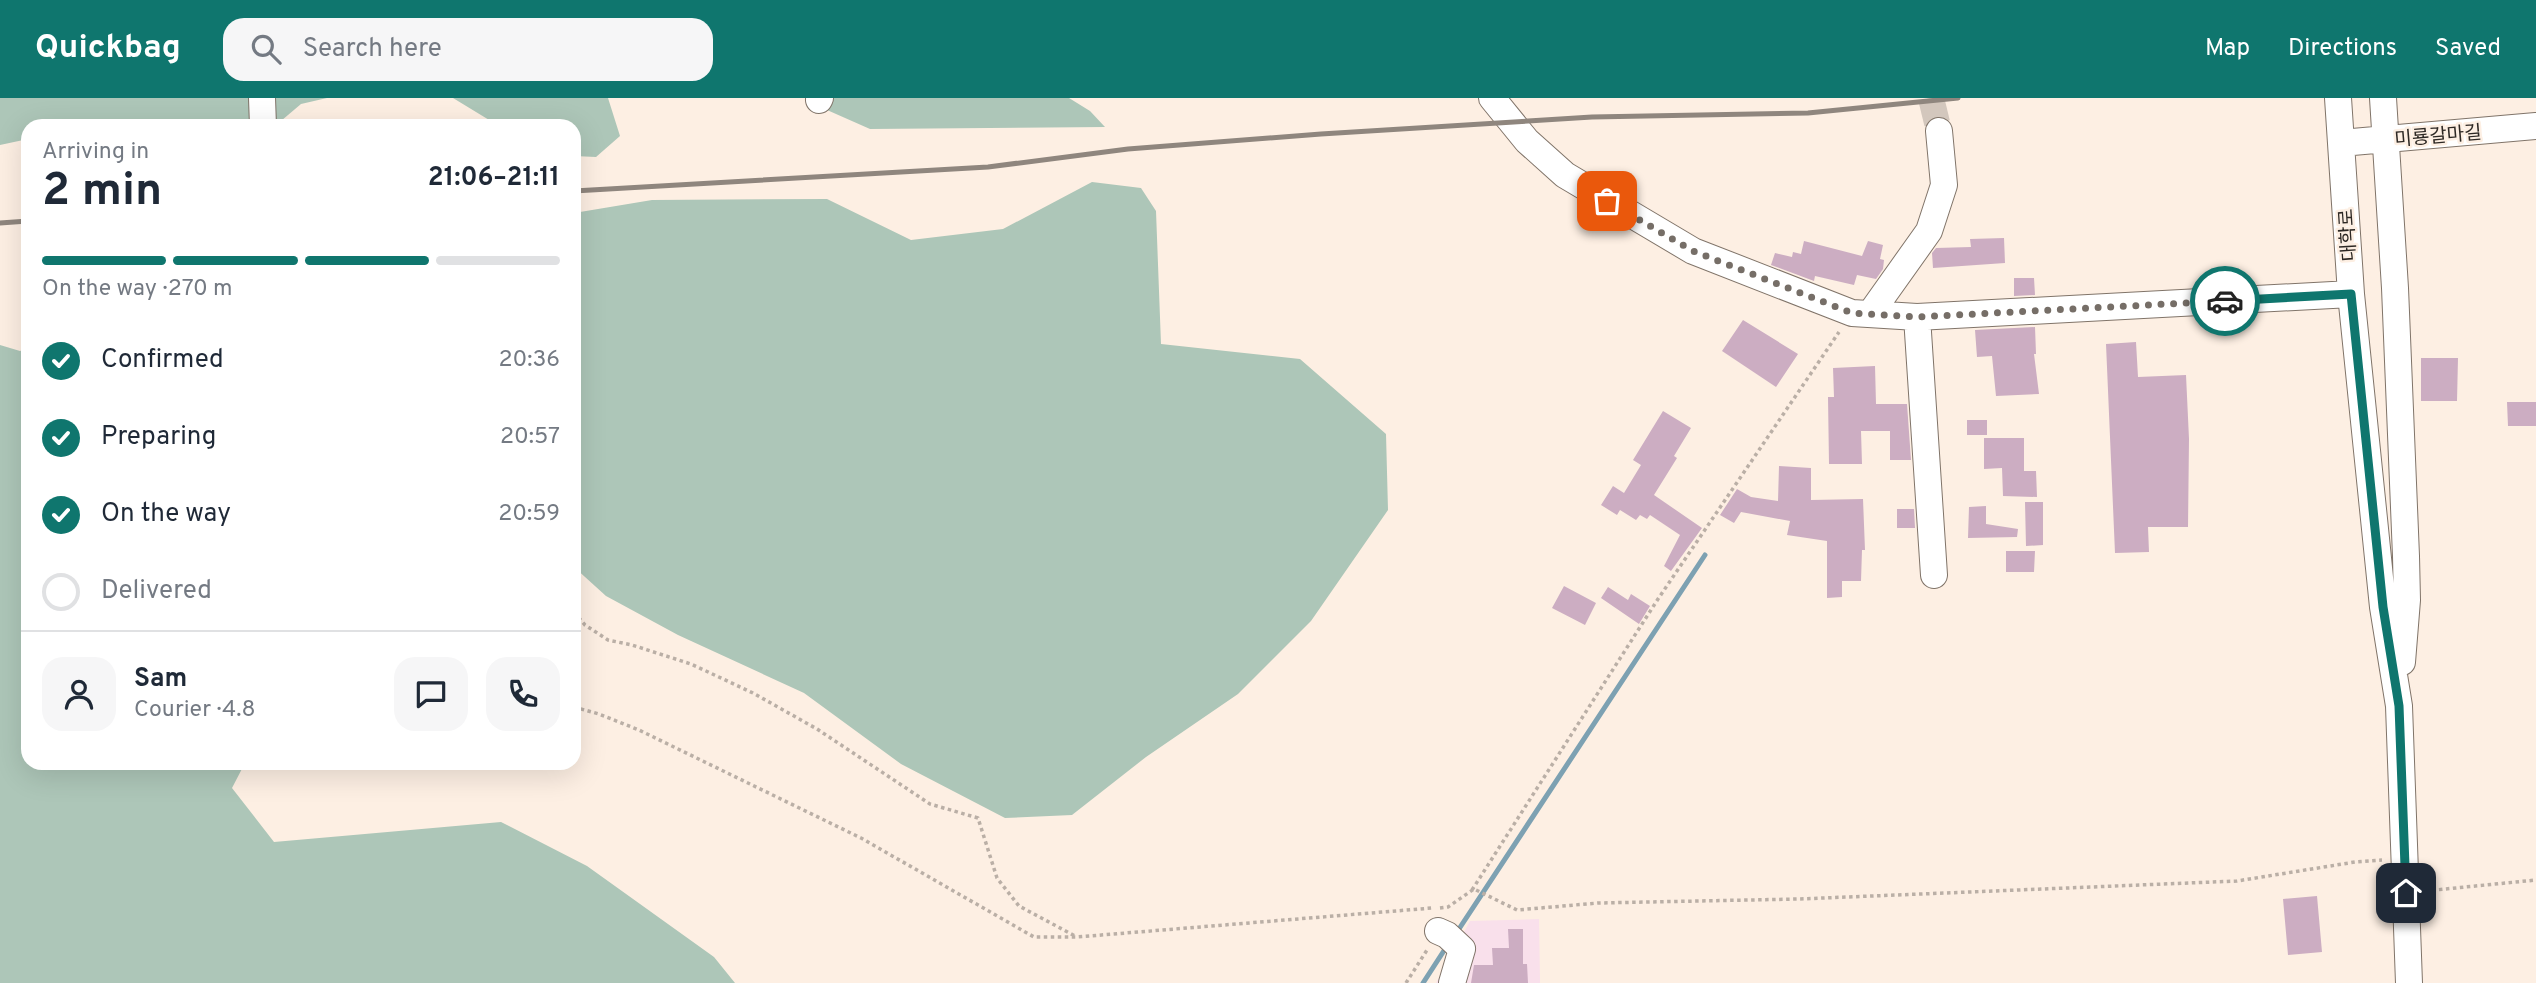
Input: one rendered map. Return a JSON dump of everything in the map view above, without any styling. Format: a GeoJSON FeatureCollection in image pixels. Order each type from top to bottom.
{"type":"FeatureCollection","features":[{"type":"Feature","properties":{"kind":"street"},"geometry":{"type":"LineString","coordinates":[[262,98],[263,119]]}},
{"type":"Feature","properties":{"kind":"street"},"geometry":{"type":"LineString","coordinates":[[1492,98],[1527,141],[1564,175],[1693,251],[1861,313],[1917,317],[2351,294]]}},
{"type":"Feature","properties":{"kind":"street","name":"대학로"},"geometry":{"type":"LineString","coordinates":[[2339,98],[2351,294],[2383,607],[2399,706]]}},
{"type":"Feature","properties":{"kind":"street","name":"대학로"},"geometry":{"type":"LineString","coordinates":[[2383,98],[2407,600],[2399,706],[2409,983]]}},
{"type":"Feature","properties":{"kind":"street","name":"미룡갈마길"},"geometry":{"type":"LineString","coordinates":[[2341,143],[2536,126]]}},
{"type":"Feature","properties":{"kind":"street"},"geometry":{"type":"LineString","coordinates":[[1861,313],[1929,231],[1944,185],[1939,131]]}},
{"type":"Feature","properties":{"kind":"street"},"geometry":{"type":"LineString","coordinates":[[1917,317],[1934,575]]}},
{"type":"Feature","properties":{"kind":"street"},"geometry":{"type":"LineString","coordinates":[[1448,930],[1462,949],[1452,983]]}},
{"type":"Feature","properties":{"kind":"path"},"geometry":{"type":"LineString","coordinates":[[1406,983],[1448,930],[1658,599],[1861,313]]}},
{"type":"Feature","properties":{"kind":"path"},"geometry":{"type":"LineString","coordinates":[[581,620],[608,640],[691,664],[753,693],[817,729],[930,804],[978,818],[997,878],[1019,906],[1077,937]]}},
{"type":"Feature","properties":{"kind":"path"},"geometry":{"type":"LineString","coordinates":[[581,710],[639,730],[838,826],[1034,937],[1448,930]]}},
{"type":"Feature","properties":{"kind":"path"},"geometry":{"type":"LineString","coordinates":[[1474,889],[1517,910],[1598,903],[1854,897],[2237,881],[2355,862],[2405,859]]}},
{"type":"Feature","properties":{"kind":"path"},"geometry":{"type":"LineString","coordinates":[[2406,893],[2536,880]]}},
{"type":"Feature","properties":{"kind":"shaded area"},"geometry":{"type":"Polygon","coordinates":[[[1539,919],[1540,983],[1436,983],[1470,921],[1539,919]]]}},
{"type":"Feature","properties":{"kind":"green space"},"geometry":{"type":"Polygon","coordinates":[[[0,98],[327,98],[301,104],[283,119],[21,119],[21,140],[0,145],[0,98]]]}},
{"type":"Feature","properties":{"kind":"green space"},"geometry":{"type":"Polygon","coordinates":[[[453,98],[608,98],[620,136],[596,157],[581,156],[581,119],[488,119],[453,98]]]}},
{"type":"Feature","properties":{"kind":"green space"},"geometry":{"type":"Polygon","coordinates":[[[834,98],[1069,98],[1090,111],[1105,127],[870,129],[827,110],[834,98]]]}},
{"type":"Feature","properties":{"kind":"green space"},"geometry":{"type":"Polygon","coordinates":[[[1092,182],[1141,188],[1156,211],[1161,344],[1300,359],[1386,434],[1388,510],[1311,621],[1238,694],[1146,757],[1072,815],[1005,818],[901,764],[804,693],[678,635],[606,596],[581,573],[581,212],[652,200],[827,199],[911,240],[1003,229],[1092,182]]]}},
{"type":"Feature","properties":{"kind":"green space"},"geometry":{"type":"Polygon","coordinates":[[[0,345],[21,351],[21,770],[241,770],[232,788],[274,842],[501,822],[587,866],[714,957],[735,983],[0,983],[0,345]]]}},
{"type":"Feature","properties":{"kind":"building"},"geometry":{"type":"Polygon","coordinates":[[[2004,238],[2005,263],[1933,268],[1932,253],[1936,248],[1971,247],[1970,239],[2004,238]]]}},
{"type":"Feature","properties":{"kind":"building"},"geometry":{"type":"Polygon","coordinates":[[[1804,241],[1862,256],[1868,241],[1883,245],[1880,259],[1884,260],[1883,269],[1876,279],[1857,275],[1854,285],[1815,276],[1814,281],[1771,265],[1775,253],[1792,257],[1793,252],[1801,254],[1804,241]]]}},
{"type":"Feature","properties":{"kind":"building"},"geometry":{"type":"Polygon","coordinates":[[[2014,278],[2034,278],[2035,295],[2014,296],[2014,278]]]}},
{"type":"Feature","properties":{"kind":"building"},"geometry":{"type":"Polygon","coordinates":[[[1743,320],[1798,354],[1776,387],[1722,351],[1743,320]]]}},
{"type":"Feature","properties":{"kind":"building"},"geometry":{"type":"Polygon","coordinates":[[[2035,327],[2034,354],[2039,394],[1996,396],[1992,356],[1977,357],[1975,330],[2035,327]]]}},
{"type":"Feature","properties":{"kind":"building"},"geometry":{"type":"Polygon","coordinates":[[[2136,342],[2138,377],[2186,375],[2189,439],[2188,527],[2148,527],[2149,552],[2115,553],[2106,344],[2136,342]]]}},
{"type":"Feature","properties":{"kind":"building"},"geometry":{"type":"Polygon","coordinates":[[[2421,358],[2458,358],[2457,401],[2421,401],[2421,358]]]}},
{"type":"Feature","properties":{"kind":"building"},"geometry":{"type":"Polygon","coordinates":[[[1875,366],[1876,404],[1907,404],[1911,460],[1890,460],[1890,431],[1861,431],[1862,464],[1829,464],[1828,397],[1834,397],[1833,368],[1875,366]]]}},
{"type":"Feature","properties":{"kind":"building"},"geometry":{"type":"Polygon","coordinates":[[[2507,402],[2536,402],[2536,426],[2508,426],[2507,402]]]}},
{"type":"Feature","properties":{"kind":"building"},"geometry":{"type":"Polygon","coordinates":[[[1663,411],[1691,428],[1674,456],[1677,458],[1654,495],[1702,528],[1671,571],[1664,566],[1680,535],[1650,515],[1647,519],[1640,515],[1636,520],[1620,510],[1617,515],[1601,505],[1613,486],[1624,493],[1641,465],[1633,460],[1663,411]]]}},
{"type":"Feature","properties":{"kind":"building"},"geometry":{"type":"Polygon","coordinates":[[[1967,420],[1987,420],[1987,435],[1967,435],[1967,420]]]}},
{"type":"Feature","properties":{"kind":"building"},"geometry":{"type":"Polygon","coordinates":[[[1984,438],[2024,438],[2024,471],[2036,471],[2037,497],[2003,496],[2002,468],[1984,469],[1984,438]]]}},
{"type":"Feature","properties":{"kind":"building"},"geometry":{"type":"Polygon","coordinates":[[[1779,466],[1811,468],[1811,500],[1863,499],[1865,550],[1862,550],[1861,581],[1842,581],[1842,597],[1827,598],[1827,541],[1787,535],[1790,521],[1741,512],[1734,523],[1720,515],[1737,489],[1751,497],[1778,501],[1779,466]]]}},
{"type":"Feature","properties":{"kind":"building"},"geometry":{"type":"Polygon","coordinates":[[[2025,502],[2043,502],[2043,545],[2026,546],[2025,502]]]}},
{"type":"Feature","properties":{"kind":"building"},"geometry":{"type":"Polygon","coordinates":[[[1986,506],[1986,524],[2018,529],[2017,537],[1968,538],[1969,507],[1986,506]]]}},
{"type":"Feature","properties":{"kind":"building"},"geometry":{"type":"Polygon","coordinates":[[[1897,509],[1914,509],[1915,528],[1897,528],[1897,509]]]}},
{"type":"Feature","properties":{"kind":"building"},"geometry":{"type":"Polygon","coordinates":[[[2006,551],[2035,551],[2034,572],[2006,572],[2006,551]]]}},
{"type":"Feature","properties":{"kind":"building"},"geometry":{"type":"Polygon","coordinates":[[[1564,586],[1596,603],[1585,625],[1552,608],[1564,586]]]}},
{"type":"Feature","properties":{"kind":"building"},"geometry":{"type":"Polygon","coordinates":[[[1608,587],[1628,600],[1631,594],[1650,606],[1639,624],[1601,598],[1608,587]]]}},
{"type":"Feature","properties":{"kind":"building"},"geometry":{"type":"Polygon","coordinates":[[[2317,896],[2322,952],[2288,955],[2283,899],[2317,896]]]}},
{"type":"Feature","properties":{"kind":"building"},"geometry":{"type":"Polygon","coordinates":[[[1508,929],[1523,929],[1523,964],[1527,964],[1528,983],[1471,983],[1474,965],[1493,965],[1492,948],[1509,948],[1508,929]]]}},
{"type":"Feature","properties":{"kind":"waterway"},"geometry":{"type":"LineString","coordinates":[[1457,932],[1705,555]]}},
{"type":"Feature","properties":{"kind":"waterway"},"geometry":{"type":"LineString","coordinates":[[1423,983],[1447,946]]}},
{"type":"Feature","properties":{"kind":"tunnel"},"geometry":{"type":"LineString","coordinates":[[1931,98],[1939,131]]}},
{"type":"Feature","properties":{"kind":"railway"},"geometry":{"type":"LineString","coordinates":[[581,191],[988,167],[1128,149],[1321,134],[1592,117],[1808,113],[1958,98]]}},
{"type":"Feature","properties":{"kind":"railway"},"geometry":{"type":"LineString","coordinates":[[0,223],[21,222]]}},
{"type":"Feature","properties":{"kind":"way so far"},"geometry":{"type":"LineString","coordinates":[[1607,201],[1693,251],[1852,313],[1917,317],[2225,301]]}},
{"type":"Feature","properties":{"kind":"route"},"geometry":{"type":"LineString","coordinates":[[2225,301],[2351,294],[2383,607],[2399,706],[2406,893]]}}]}
